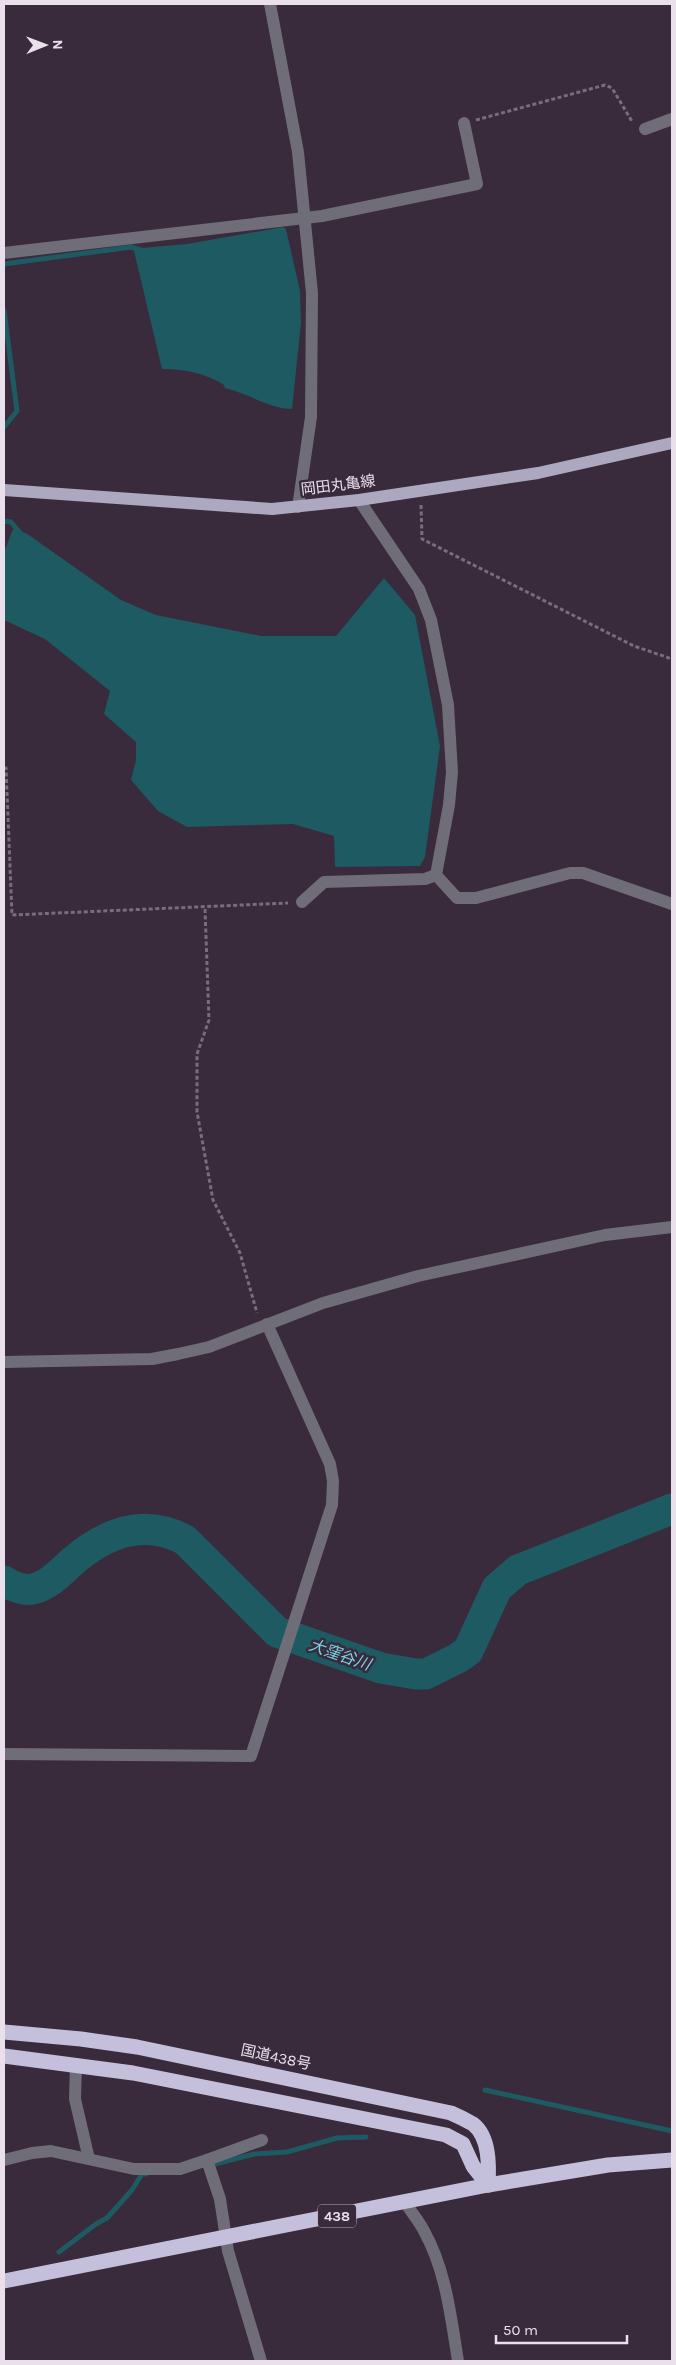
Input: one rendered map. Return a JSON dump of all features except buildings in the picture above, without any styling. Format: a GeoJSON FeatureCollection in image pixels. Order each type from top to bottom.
{"type":"FeatureCollection","features":[{"type":"Feature","properties":{"kind":"highway","name":"国道438号"},"geometry":{"type":"LineString","coordinates":[[4,2032],[81,2039],[137,2047],[451,2113],[474,2125],[485,2146],[490,2160],[488,2185]]}},
{"type":"Feature","properties":{"kind":"highway"},"geometry":{"type":"LineString","coordinates":[[4,2056],[76,2064],[181,2082],[446,2135],[463,2144],[473,2166],[488,2185]]}},
{"type":"Feature","properties":{"kind":"highway","name":"438"},"geometry":{"type":"LineString","coordinates":[[4,2281],[488,2185],[608,2165],[672,2160]]}},
{"type":"Feature","properties":{"kind":"main road","name":"岡田丸亀線"},"geometry":{"type":"LineString","coordinates":[[4,490],[272,509],[359,500],[538,472],[672,443]]}},
{"type":"Feature","properties":{"kind":"street"},"geometry":{"type":"LineString","coordinates":[[270,4],[298,152],[312,293],[311,417],[298,507]]}},
{"type":"Feature","properties":{"kind":"street"},"geometry":{"type":"LineString","coordinates":[[645,129],[672,119]]}},
{"type":"Feature","properties":{"kind":"street"},"geometry":{"type":"LineString","coordinates":[[4,253],[322,216],[477,184],[464,123]]}},
{"type":"Feature","properties":{"kind":"street"},"geometry":{"type":"LineString","coordinates":[[359,500],[419,588],[431,620],[448,705],[452,772],[449,805],[436,875]]}},
{"type":"Feature","properties":{"kind":"street"},"geometry":{"type":"LineString","coordinates":[[436,875],[458,898],[476,898],[570,873],[583,873],[672,904]]}},
{"type":"Feature","properties":{"kind":"street"},"geometry":{"type":"LineString","coordinates":[[302,902],[324,882],[425,879],[436,875]]}},
{"type":"Feature","properties":{"kind":"street"},"geometry":{"type":"LineString","coordinates":[[4,1362],[152,1359],[209,1347],[358,1291],[605,1234],[672,1227]]}},
{"type":"Feature","properties":{"kind":"street"},"geometry":{"type":"LineString","coordinates":[[4,1754],[250,1756],[332,1505],[333,1481],[330,1464],[264,1325]]}},
{"type":"Feature","properties":{"kind":"street"},"geometry":{"type":"LineString","coordinates":[[76,2064],[75,2099],[90,2159]]}},
{"type":"Feature","properties":{"kind":"street"},"geometry":{"type":"LineString","coordinates":[[4,2160],[32,2153],[51,2151],[134,2169],[180,2169],[208,2163],[262,2140]]}},
{"type":"Feature","properties":{"kind":"street"},"geometry":{"type":"LineString","coordinates":[[208,2163],[220,2199],[228,2237],[228,2251],[261,2361]]}},
{"type":"Feature","properties":{"kind":"street"},"geometry":{"type":"LineString","coordinates":[[405,2202],[425,2232],[439,2265],[450,2310],[458,2361]]}},
{"type":"Feature","properties":{"kind":"path"},"geometry":{"type":"LineString","coordinates":[[464,123],[605,85],[612,88],[635,128],[645,129]]}},
{"type":"Feature","properties":{"kind":"path"},"geometry":{"type":"LineString","coordinates":[[420,490],[422,539],[634,646],[672,660]]}},
{"type":"Feature","properties":{"kind":"path"},"geometry":{"type":"LineString","coordinates":[[4,768],[6,768],[12,916],[204,909],[302,902]]}},
{"type":"Feature","properties":{"kind":"path"},"geometry":{"type":"LineString","coordinates":[[204,909],[208,1020],[197,1054],[197,1112],[213,1200],[240,1253],[264,1325]]}},
{"type":"Feature","properties":{"kind":"shaded area"},"geometry":{"type":"Polygon","coordinates":[[[283,227],[286,229],[300,291],[301,323],[292,409],[267,404],[225,388],[224,385],[217,381],[202,375],[187,371],[162,369],[134,251],[142,248],[187,244],[283,227]]]}},
{"type":"Feature","properties":{"kind":"shaded area"},"geometry":{"type":"Polygon","coordinates":[[[13,529],[26,533],[121,600],[156,615],[261,636],[336,636],[384,578],[415,615],[440,746],[425,857],[420,866],[335,867],[334,836],[293,824],[187,827],[158,811],[131,780],[136,760],[136,742],[104,714],[110,691],[45,639],[4,620],[4,552],[13,529]]]}},
{"type":"Feature","properties":{"kind":"waterway"},"geometry":{"type":"LineString","coordinates":[[4,264],[131,247],[144,251]]}},
{"type":"Feature","properties":{"kind":"waterway"},"geometry":{"type":"LineString","coordinates":[[4,310],[17,411],[4,427]]}},
{"type":"Feature","properties":{"kind":"waterway"},"geometry":{"type":"LineString","coordinates":[[4,521],[11,522],[22,535]]}},
{"type":"Feature","properties":{"kind":"waterway","name":"大窪谷川"},"geometry":{"type":"LineString","coordinates":[[4,1581],[22,1589],[33,1589],[54,1578],[86,1551],[112,1536],[140,1530],[170,1533],[185,1540],[277,1632],[381,1668],[426,1674],[468,1651],[497,1588],[518,1570],[672,1509]]}},
{"type":"Feature","properties":{"kind":"waterway"},"geometry":{"type":"LineString","coordinates":[[485,2090],[672,2131]]}},
{"type":"Feature","properties":{"kind":"waterway"},"geometry":{"type":"LineString","coordinates":[[211,2165],[254,2154],[287,2152],[337,2138],[366,2137]]}},
{"type":"Feature","properties":{"kind":"waterway"},"geometry":{"type":"LineString","coordinates":[[59,2252],[107,2218],[132,2190],[142,2174],[146,2174]]}}]}
